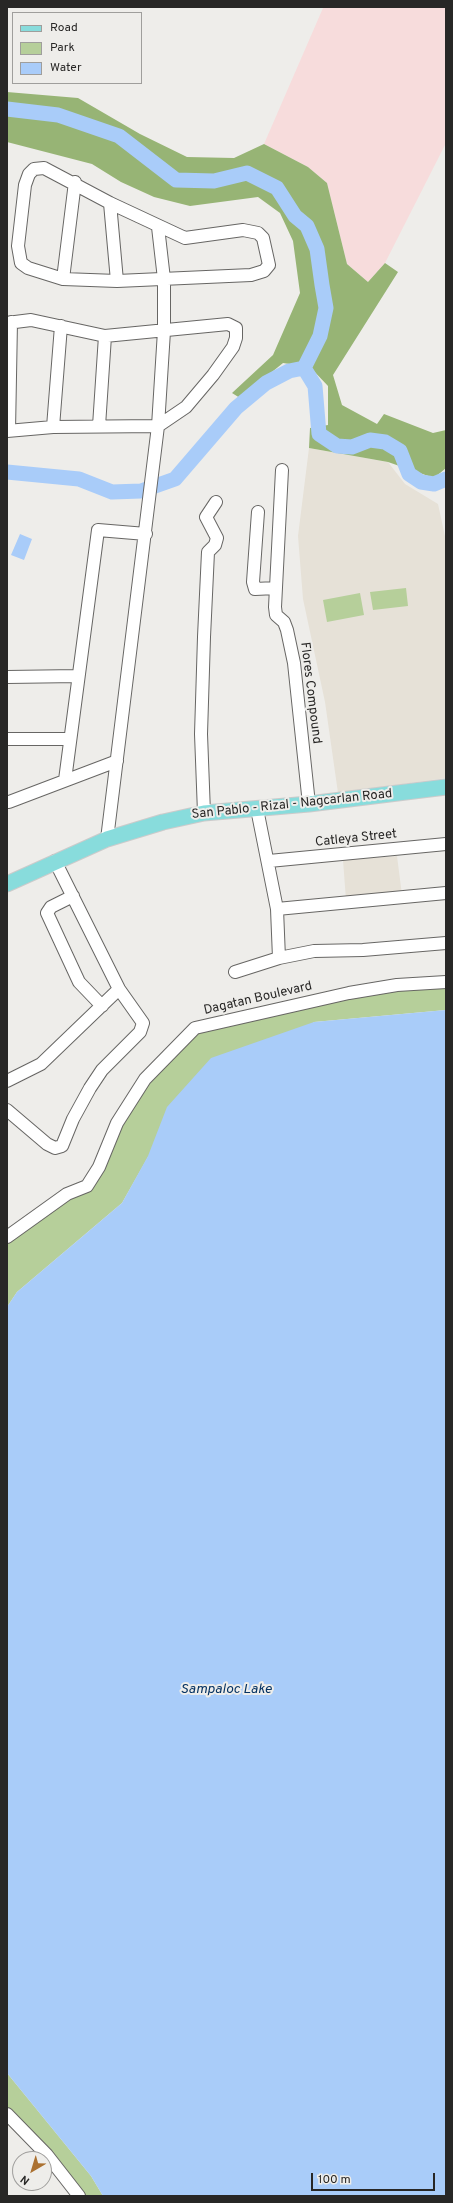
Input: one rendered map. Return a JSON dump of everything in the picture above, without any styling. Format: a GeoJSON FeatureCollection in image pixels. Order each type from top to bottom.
{"type":"FeatureCollection","features":[{"type":"Feature","properties":{"kind":"main road","name":"San Pablo - Rizal - Nagcarlan Road"},"geometry":{"type":"LineString","coordinates":[[7,884],[55,861],[134,829],[204,813],[310,804],[446,787]]}},
{"type":"Feature","properties":{"kind":"street"},"geometry":{"type":"LineString","coordinates":[[44,168],[75,182],[110,203],[158,227],[185,238],[243,230],[258,233],[263,238],[268,265],[264,270],[251,275],[117,281],[63,279],[28,268],[21,263],[18,246],[25,185],[29,174],[34,169],[44,168]]}},
{"type":"Feature","properties":{"kind":"street"},"geometry":{"type":"LineString","coordinates":[[63,279],[75,182]]}},
{"type":"Feature","properties":{"kind":"street"},"geometry":{"type":"LineString","coordinates":[[110,203],[117,281]]}},
{"type":"Feature","properties":{"kind":"street"},"geometry":{"type":"LineString","coordinates":[[107,839],[146,534],[158,426],[164,331],[164,280],[158,227]]}},
{"type":"Feature","properties":{"kind":"street"},"geometry":{"type":"LineString","coordinates":[[31,320],[105,336],[228,324],[236,328],[236,338],[227,356],[194,398],[186,407],[158,426],[53,427],[8,431],[9,323],[31,320]]}},
{"type":"Feature","properties":{"kind":"street"},"geometry":{"type":"LineString","coordinates":[[53,427],[61,326]]}},
{"type":"Feature","properties":{"kind":"street"},"geometry":{"type":"LineString","coordinates":[[99,426],[105,336]]}},
{"type":"Feature","properties":{"kind":"street","name":"Flores Compound"},"geometry":{"type":"LineString","coordinates":[[282,470],[274,607],[276,614],[284,622],[294,663],[310,804]]}},
{"type":"Feature","properties":{"kind":"street"},"geometry":{"type":"LineString","coordinates":[[204,813],[201,734],[208,552],[215,545],[217,538],[206,517],[216,502]]}},
{"type":"Feature","properties":{"kind":"street"},"geometry":{"type":"LineString","coordinates":[[258,512],[253,582],[255,589],[276,588]]}},
{"type":"Feature","properties":{"kind":"street"},"geometry":{"type":"LineString","coordinates":[[65,780],[69,739],[98,530],[146,534]]}},
{"type":"Feature","properties":{"kind":"street"},"geometry":{"type":"LineString","coordinates":[[7,677],[78,676]]}},
{"type":"Feature","properties":{"kind":"street"},"geometry":{"type":"LineString","coordinates":[[7,739],[69,739]]}},
{"type":"Feature","properties":{"kind":"street"},"geometry":{"type":"LineString","coordinates":[[9,802],[117,761]]}},
{"type":"Feature","properties":{"kind":"street"},"geometry":{"type":"LineString","coordinates":[[257,809],[269,861],[277,909],[279,958]]}},
{"type":"Feature","properties":{"kind":"street","name":"Catleya Street"},"geometry":{"type":"LineString","coordinates":[[269,861],[446,844]]}},
{"type":"Feature","properties":{"kind":"street"},"geometry":{"type":"LineString","coordinates":[[7,1110],[47,1144],[56,1148],[62,1146],[73,1119],[90,1088],[102,1070],[140,1032],[143,1023],[119,990],[55,861]]}},
{"type":"Feature","properties":{"kind":"street"},"geometry":{"type":"LineString","coordinates":[[277,909],[446,893]]}},
{"type":"Feature","properties":{"kind":"street"},"geometry":{"type":"LineString","coordinates":[[73,896],[51,907],[47,913],[79,982],[102,1006]]}},
{"type":"Feature","properties":{"kind":"street"},"geometry":{"type":"LineString","coordinates":[[235,972],[279,958],[314,952],[363,950],[446,943]]}},
{"type":"Feature","properties":{"kind":"street","name":"Dagatan Boulevard"},"geometry":{"type":"LineString","coordinates":[[7,1237],[67,1194],[87,1186],[99,1167],[117,1123],[145,1079],[195,1028],[349,993],[397,985],[446,982]]}},
{"type":"Feature","properties":{"kind":"street"},"geometry":{"type":"LineString","coordinates":[[7,1081],[41,1064],[119,990]]}},
{"type":"Feature","properties":{"kind":"street"},"geometry":{"type":"LineString","coordinates":[[7,2114],[47,2155],[80,2196]]}},
{"type":"Feature","properties":{"kind":"shaded area"},"geometry":{"type":"Polygon","coordinates":[[[321,7],[446,7],[446,143],[385,263],[368,282],[347,264],[327,183],[308,167],[264,144],[323,8],[321,7]]]}},
{"type":"Feature","properties":{"kind":"shaded area"},"geometry":{"type":"Polygon","coordinates":[[[309,448],[388,462],[405,484],[438,504],[446,541],[446,778],[338,793],[325,702],[303,599],[298,536],[309,448]]]}},
{"type":"Feature","properties":{"kind":"shaded area"},"geometry":{"type":"Polygon","coordinates":[[[397,856],[402,895],[346,900],[343,860],[397,856]]]}},
{"type":"Feature","properties":{"kind":"green space"},"geometry":{"type":"Polygon","coordinates":[[[7,92],[78,98],[140,134],[187,157],[234,158],[264,144],[308,167],[327,183],[347,264],[368,282],[385,263],[398,272],[333,375],[342,405],[377,424],[384,414],[433,433],[446,430],[446,468],[434,478],[388,462],[309,448],[310,428],[328,425],[328,386],[310,367],[283,363],[240,398],[232,393],[273,355],[300,293],[293,241],[280,213],[258,197],[190,206],[154,197],[121,182],[92,164],[7,142],[7,92]]]}},
{"type":"Feature","properties":{"kind":"green space"},"geometry":{"type":"Polygon","coordinates":[[[406,588],[408,606],[373,610],[370,592],[406,588]]]}},
{"type":"Feature","properties":{"kind":"green space"},"geometry":{"type":"Polygon","coordinates":[[[360,593],[364,615],[327,622],[323,600],[360,593]]]}},
{"type":"Feature","properties":{"kind":"green space"},"geometry":{"type":"Polygon","coordinates":[[[446,982],[446,1010],[314,1022],[148,1157],[122,1203],[17,1292],[7,1307],[7,1237],[87,1186],[145,1079],[195,1028],[349,993],[446,982]]]}},
{"type":"Feature","properties":{"kind":"green space"},"geometry":{"type":"Polygon","coordinates":[[[7,2073],[91,2176],[103,2196],[79,2196],[52,2165],[52,2151],[39,2151],[7,2114],[7,2073]]]}},
{"type":"Feature","properties":{"kind":"water"},"geometry":{"type":"Polygon","coordinates":[[[20,534],[32,539],[24,560],[11,555],[20,534]]]}},
{"type":"Feature","properties":{"kind":"water","name":"Sampaloc Lake"},"geometry":{"type":"Polygon","coordinates":[[[446,1010],[446,2194],[443,2196],[103,2196],[91,2176],[7,2073],[7,1307],[17,1292],[122,1203],[148,1156],[167,1107],[211,1058],[314,1022],[446,1010]]]}},
{"type":"Feature","properties":{"kind":"waterway"},"geometry":{"type":"LineString","coordinates":[[7,109],[58,115],[119,136],[176,180],[214,181],[247,173],[277,188],[295,216],[307,226],[317,249],[326,308],[320,336],[304,368]]}},
{"type":"Feature","properties":{"kind":"waterway"},"geometry":{"type":"LineString","coordinates":[[304,368],[315,386],[319,434],[337,446],[352,447],[370,440],[385,442],[400,451],[409,474],[421,482],[434,484],[446,479]]}},
{"type":"Feature","properties":{"kind":"waterway"},"geometry":{"type":"LineString","coordinates":[[7,472],[79,479],[112,492],[141,491],[175,479],[236,408],[266,383],[289,371],[304,368]]}}]}
